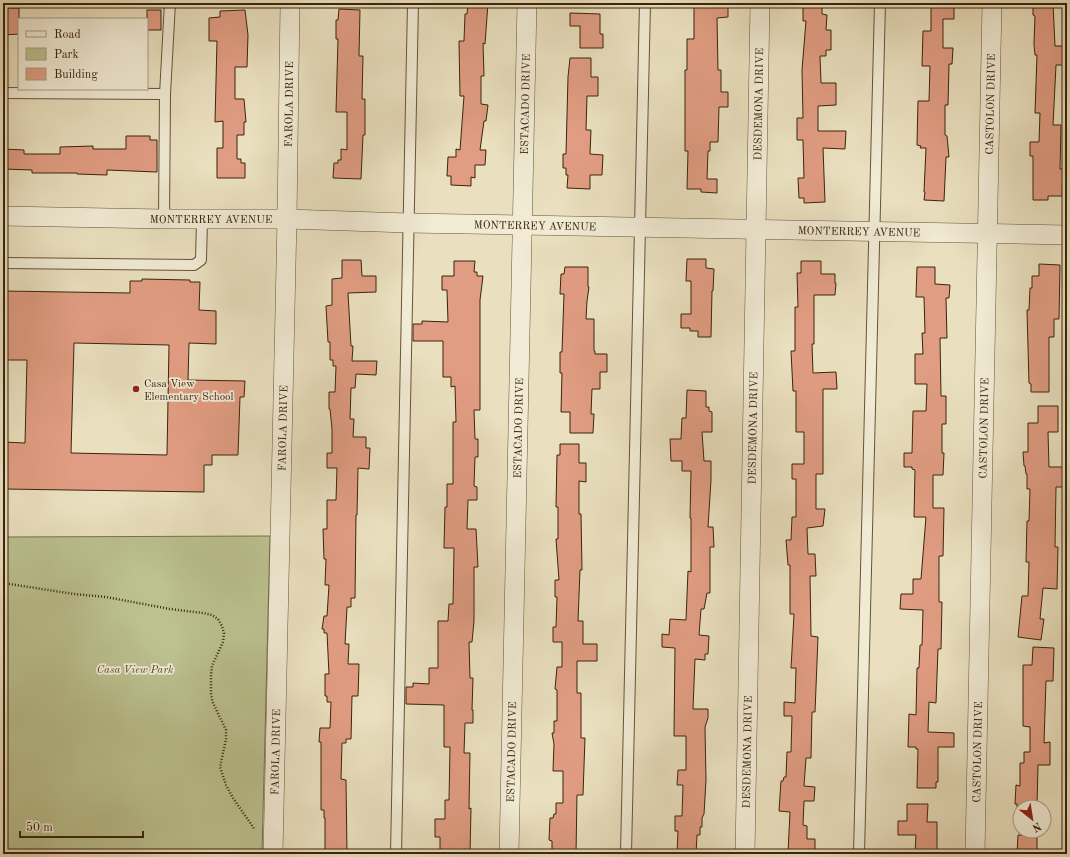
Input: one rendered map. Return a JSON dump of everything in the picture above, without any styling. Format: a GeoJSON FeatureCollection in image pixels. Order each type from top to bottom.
{"type":"FeatureCollection","features":[{"type":"Feature","properties":{"kind":"street","name":"FAROLA DRIVE"},"geometry":{"type":"LineString","coordinates":[[273,854],[287,219],[290,3]]}},
{"type":"Feature","properties":{"kind":"street","name":"ESTACADO DRIVE"},"geometry":{"type":"LineString","coordinates":[[509,854],[528,3]]}},
{"type":"Feature","properties":{"kind":"street","name":"DESDEMONA DRIVE"},"geometry":{"type":"LineString","coordinates":[[745,854],[760,3]]}},
{"type":"Feature","properties":{"kind":"street","name":"CASTOLON DRIVE"},"geometry":{"type":"LineString","coordinates":[[975,854],[986,234],[992,3]]}},
{"type":"Feature","properties":{"kind":"street","name":"MONTERREY AVENUE"},"geometry":{"type":"LineString","coordinates":[[3,216],[164,220],[287,219],[408,223],[1067,235]]}},
{"type":"Feature","properties":{"kind":"lane"},"geometry":{"type":"LineString","coordinates":[[164,220],[165,94],[170,3]]}},
{"type":"Feature","properties":{"kind":"lane"},"geometry":{"type":"LineString","coordinates":[[396,854],[413,3]]}},
{"type":"Feature","properties":{"kind":"lane"},"geometry":{"type":"LineString","coordinates":[[626,854],[645,3]]}},
{"type":"Feature","properties":{"kind":"lane"},"geometry":{"type":"LineString","coordinates":[[859,854],[880,3]]}},
{"type":"Feature","properties":{"kind":"lane"},"geometry":{"type":"LineString","coordinates":[[3,93],[165,94]]}},
{"type":"Feature","properties":{"kind":"lane"},"geometry":{"type":"LineString","coordinates":[[3,264],[194,265],[201,260],[202,220]]}},
{"type":"Feature","properties":{"kind":"path"},"geometry":{"type":"LineString","coordinates":[[3,583],[74,594],[106,596],[170,609],[203,613],[212,615],[218,620],[222,626],[224,638],[220,652],[212,666],[211,695],[213,703],[226,730],[226,739],[220,766],[226,785],[233,798],[250,824],[259,833]]}},
{"type":"Feature","properties":{"kind":"green space","name":"Casa View Park"},"geometry":{"type":"Polygon","coordinates":[[[270,536],[262,854],[3,854],[3,537],[270,536]]]}},
{"type":"Feature","properties":{"kind":"building"},"geometry":{"type":"Polygon","coordinates":[[[468,3],[488,3],[485,44],[483,43],[484,76],[481,76],[481,104],[488,105],[480,150],[486,150],[485,165],[475,165],[475,178],[471,177],[471,186],[451,185],[451,176],[447,176],[448,157],[456,157],[456,149],[460,150],[464,96],[460,96],[459,41],[464,41],[465,14],[467,14],[468,3]]]}},
{"type":"Feature","properties":{"kind":"building"},"geometry":{"type":"Polygon","coordinates":[[[694,3],[728,3],[728,17],[717,18],[718,70],[721,70],[721,92],[728,92],[728,107],[719,107],[718,142],[710,142],[710,151],[708,151],[707,179],[717,179],[717,193],[701,192],[701,189],[687,189],[688,151],[685,151],[685,70],[687,70],[687,39],[694,39],[694,3]]]}},
{"type":"Feature","properties":{"kind":"building"},"geometry":{"type":"Polygon","coordinates":[[[803,3],[822,3],[822,14],[827,15],[826,30],[831,30],[831,50],[826,50],[826,56],[820,56],[821,83],[836,83],[836,105],[818,106],[818,131],[846,131],[845,149],[823,148],[825,202],[804,203],[804,198],[799,198],[798,178],[804,178],[803,140],[797,140],[797,118],[803,118],[802,70],[806,21],[803,21],[803,3]]]}},
{"type":"Feature","properties":{"kind":"building"},"geometry":{"type":"Polygon","coordinates":[[[931,3],[954,3],[954,19],[943,19],[943,48],[953,48],[952,64],[949,64],[948,105],[945,105],[945,135],[947,136],[949,157],[946,157],[944,201],[924,200],[926,148],[920,148],[921,146],[917,145],[918,101],[929,101],[930,66],[922,66],[923,31],[931,31],[931,3]]]}},
{"type":"Feature","properties":{"kind":"building"},"geometry":{"type":"Polygon","coordinates":[[[1033,3],[1053,3],[1055,46],[1065,46],[1065,65],[1056,65],[1053,125],[1061,125],[1060,169],[1063,169],[1062,196],[1048,196],[1048,200],[1033,200],[1033,156],[1030,156],[1030,142],[1039,142],[1040,113],[1035,113],[1037,55],[1035,55],[1034,44],[1035,16],[1033,15],[1033,3]]]}},
{"type":"Feature","properties":{"kind":"building"},"geometry":{"type":"Polygon","coordinates":[[[3,8],[19,8],[18,34],[3,35],[3,8]]]}},
{"type":"Feature","properties":{"kind":"building"},"geometry":{"type":"Polygon","coordinates":[[[339,9],[360,10],[359,56],[363,56],[362,99],[365,99],[365,135],[363,135],[361,179],[333,178],[334,163],[338,163],[338,160],[341,160],[341,149],[347,150],[347,112],[336,112],[338,39],[336,39],[336,20],[338,20],[339,9]]]}},
{"type":"Feature","properties":{"kind":"building"},"geometry":{"type":"Polygon","coordinates":[[[147,10],[161,10],[161,30],[148,30],[147,10]]]}},
{"type":"Feature","properties":{"kind":"building"},"geometry":{"type":"Polygon","coordinates":[[[245,10],[248,35],[247,67],[235,67],[235,99],[244,99],[246,122],[244,122],[244,135],[237,135],[237,159],[241,159],[241,163],[245,163],[245,178],[217,178],[217,148],[223,148],[223,121],[215,122],[217,41],[209,41],[209,18],[220,17],[220,11],[245,10]]]}},
{"type":"Feature","properties":{"kind":"building"},"geometry":{"type":"Polygon","coordinates":[[[570,13],[600,14],[600,34],[603,34],[603,48],[580,48],[580,26],[570,26],[570,13]]]}},
{"type":"Feature","properties":{"kind":"building"},"geometry":{"type":"Polygon","coordinates":[[[570,58],[591,58],[591,77],[598,77],[598,96],[587,96],[586,130],[591,130],[590,154],[603,155],[602,175],[590,175],[590,189],[567,188],[568,175],[566,175],[566,168],[563,168],[563,154],[566,154],[568,77],[570,58]]]}},
{"type":"Feature","properties":{"kind":"building"},"geometry":{"type":"Polygon","coordinates":[[[126,136],[150,136],[150,140],[157,140],[157,172],[107,170],[107,175],[32,173],[32,170],[3,169],[3,149],[24,150],[24,154],[60,154],[60,147],[93,146],[93,149],[126,149],[126,136]]]}},
{"type":"Feature","properties":{"kind":"building"},"geometry":{"type":"Polygon","coordinates":[[[687,259],[706,259],[706,268],[714,269],[711,337],[698,337],[698,331],[690,331],[690,328],[681,328],[681,314],[691,314],[691,281],[686,281],[687,259]]]}},
{"type":"Feature","properties":{"kind":"building"},"geometry":{"type":"Polygon","coordinates":[[[342,260],[361,260],[362,276],[376,276],[376,292],[348,293],[351,346],[353,346],[352,361],[377,361],[376,375],[356,374],[355,388],[351,388],[350,419],[354,419],[353,437],[366,437],[366,448],[370,448],[369,469],[358,468],[355,598],[351,598],[351,607],[347,607],[345,644],[349,644],[348,664],[359,664],[358,696],[352,696],[351,739],[346,739],[346,743],[342,743],[341,779],[346,780],[347,854],[325,854],[325,818],[324,810],[321,810],[321,742],[319,742],[320,728],[330,728],[331,702],[327,702],[327,696],[325,696],[325,674],[329,674],[327,633],[324,633],[324,629],[322,629],[324,616],[327,616],[329,585],[325,585],[326,559],[324,559],[323,529],[327,529],[327,500],[336,500],[337,468],[327,468],[327,453],[332,453],[329,392],[335,392],[336,366],[333,366],[333,360],[330,360],[330,342],[328,342],[326,306],[332,305],[332,279],[342,278],[342,260]]]}},
{"type":"Feature","properties":{"kind":"building"},"geometry":{"type":"Polygon","coordinates":[[[454,261],[475,261],[474,272],[477,272],[477,276],[483,276],[480,300],[480,410],[474,410],[475,439],[478,439],[478,457],[475,457],[474,486],[477,487],[477,500],[468,500],[467,529],[476,529],[478,567],[474,567],[474,621],[472,642],[469,642],[470,678],[473,678],[473,723],[465,723],[464,753],[470,753],[470,854],[440,854],[440,837],[435,837],[435,819],[445,819],[445,800],[449,800],[450,747],[444,747],[444,705],[406,704],[406,687],[413,687],[413,683],[429,684],[429,668],[438,668],[438,621],[448,621],[449,604],[453,604],[454,548],[444,548],[447,484],[453,484],[453,422],[456,422],[455,386],[451,387],[451,377],[443,377],[443,341],[413,341],[413,324],[422,324],[422,321],[448,322],[447,290],[442,290],[442,276],[454,276],[454,261]]]}},
{"type":"Feature","properties":{"kind":"building"},"geometry":{"type":"Polygon","coordinates":[[[801,261],[821,261],[821,274],[835,274],[836,283],[835,295],[814,295],[814,344],[812,344],[813,373],[836,372],[837,389],[823,389],[823,474],[816,474],[816,509],[825,509],[823,526],[807,528],[808,554],[815,554],[816,576],[810,576],[811,636],[818,637],[815,712],[812,712],[811,758],[806,758],[804,786],[815,787],[814,801],[804,801],[803,825],[807,826],[807,839],[815,839],[815,854],[788,853],[790,812],[779,811],[781,781],[783,781],[784,777],[786,777],[787,752],[791,752],[792,716],[784,716],[784,702],[795,703],[796,668],[791,668],[794,614],[790,614],[790,565],[788,565],[786,540],[791,540],[792,517],[796,517],[796,479],[792,479],[792,464],[804,464],[804,432],[796,432],[796,391],[793,391],[791,351],[795,351],[795,307],[798,307],[797,273],[801,273],[801,261]]]}},
{"type":"Feature","properties":{"kind":"building"},"geometry":{"type":"Polygon","coordinates":[[[1039,264],[1060,265],[1059,319],[1054,319],[1054,337],[1049,337],[1049,392],[1031,392],[1031,384],[1029,383],[1027,310],[1029,310],[1032,276],[1039,276],[1039,264]]]}},
{"type":"Feature","properties":{"kind":"building"},"geometry":{"type":"Polygon","coordinates":[[[565,267],[588,267],[589,287],[586,319],[594,319],[595,354],[607,354],[607,372],[600,372],[600,389],[592,389],[591,414],[594,414],[593,433],[570,433],[570,412],[561,412],[562,373],[560,373],[560,352],[562,352],[564,294],[560,294],[561,274],[564,274],[565,267]]]}},
{"type":"Feature","properties":{"kind":"building"},"geometry":{"type":"Polygon","coordinates":[[[917,267],[935,267],[935,284],[950,285],[949,298],[946,298],[947,338],[940,338],[941,396],[946,396],[946,424],[942,424],[942,453],[944,453],[943,475],[933,475],[933,508],[944,508],[943,556],[939,556],[939,602],[942,602],[941,649],[938,649],[936,703],[929,702],[928,732],[954,733],[954,747],[938,747],[938,782],[936,782],[936,788],[917,788],[918,749],[916,749],[916,747],[908,747],[909,714],[916,715],[917,668],[919,668],[920,645],[922,645],[923,610],[900,609],[901,594],[913,594],[913,579],[921,579],[926,517],[914,517],[915,470],[912,469],[912,467],[904,467],[904,453],[912,453],[913,411],[926,411],[927,384],[915,384],[915,354],[923,354],[922,333],[925,333],[924,297],[916,297],[917,267]]]}},
{"type":"Feature","properties":{"kind":"building"},"geometry":{"type":"Polygon","coordinates":[[[142,279],[190,280],[190,282],[200,282],[199,310],[216,311],[216,344],[189,343],[188,380],[245,381],[244,397],[240,397],[238,455],[212,455],[212,465],[204,465],[204,492],[3,489],[3,442],[25,443],[27,360],[3,360],[3,291],[130,293],[130,281],[142,281],[142,279]],[[74,343],[71,453],[167,455],[169,345],[74,343]]]}},
{"type":"Feature","properties":{"kind":"building"},"geometry":{"type":"Polygon","coordinates":[[[687,390],[706,391],[706,407],[709,407],[709,411],[712,412],[712,432],[702,432],[704,461],[711,461],[708,527],[713,527],[714,547],[710,547],[710,593],[707,593],[704,609],[701,609],[699,635],[709,636],[708,654],[705,654],[705,660],[695,659],[693,709],[708,709],[708,718],[705,727],[706,780],[704,814],[702,818],[702,827],[700,827],[700,835],[697,835],[696,854],[677,854],[678,831],[675,831],[675,816],[682,816],[683,785],[677,785],[678,770],[686,770],[686,736],[674,736],[675,648],[662,647],[662,634],[669,635],[670,619],[686,620],[688,571],[691,572],[691,471],[682,471],[682,461],[671,461],[670,439],[681,439],[682,418],[686,418],[687,390]]]}},
{"type":"Feature","properties":{"kind":"building"},"geometry":{"type":"Polygon","coordinates":[[[1038,406],[1058,406],[1058,432],[1048,432],[1049,467],[1067,467],[1067,487],[1056,487],[1055,547],[1058,547],[1057,589],[1043,588],[1040,619],[1044,619],[1041,640],[1018,637],[1022,596],[1028,596],[1029,562],[1026,562],[1027,521],[1029,521],[1030,489],[1027,489],[1027,474],[1024,466],[1023,452],[1028,452],[1028,423],[1038,423],[1038,406]]]}},
{"type":"Feature","properties":{"kind":"building"},"geometry":{"type":"Polygon","coordinates":[[[560,444],[579,444],[579,463],[586,463],[586,482],[579,481],[582,570],[580,570],[578,621],[583,621],[583,644],[597,644],[597,661],[577,661],[577,693],[581,693],[581,738],[585,738],[583,795],[577,795],[576,854],[552,854],[552,841],[549,840],[550,818],[553,818],[554,814],[556,814],[556,803],[563,803],[563,771],[553,771],[554,744],[552,733],[554,733],[554,721],[557,721],[557,690],[555,689],[557,667],[562,667],[562,642],[553,642],[553,627],[556,627],[557,597],[555,597],[555,580],[559,580],[556,539],[558,539],[558,507],[556,507],[557,455],[560,455],[560,444]]]}},
{"type":"Feature","properties":{"kind":"building"},"geometry":{"type":"Polygon","coordinates":[[[1033,647],[1054,648],[1053,681],[1046,681],[1044,743],[1050,742],[1050,765],[1038,765],[1037,799],[1015,799],[1016,785],[1020,786],[1020,763],[1024,763],[1024,752],[1030,752],[1030,727],[1023,726],[1023,665],[1032,665],[1033,647]]]}},
{"type":"Feature","properties":{"kind":"building"},"geometry":{"type":"Polygon","coordinates":[[[907,804],[928,804],[927,822],[937,822],[937,854],[915,854],[916,835],[898,835],[898,821],[907,821],[907,804]]]}},
{"type":"Feature","properties":{"kind":"building"},"geometry":{"type":"Polygon","coordinates":[[[1018,839],[1037,839],[1037,854],[1017,854],[1018,839]]]}},
{"type":"Feature","properties":{"kind":"place","name":"Casa View Elementary School"},"geometry":{"type":"Point","coordinates":[136,389]}}]}
